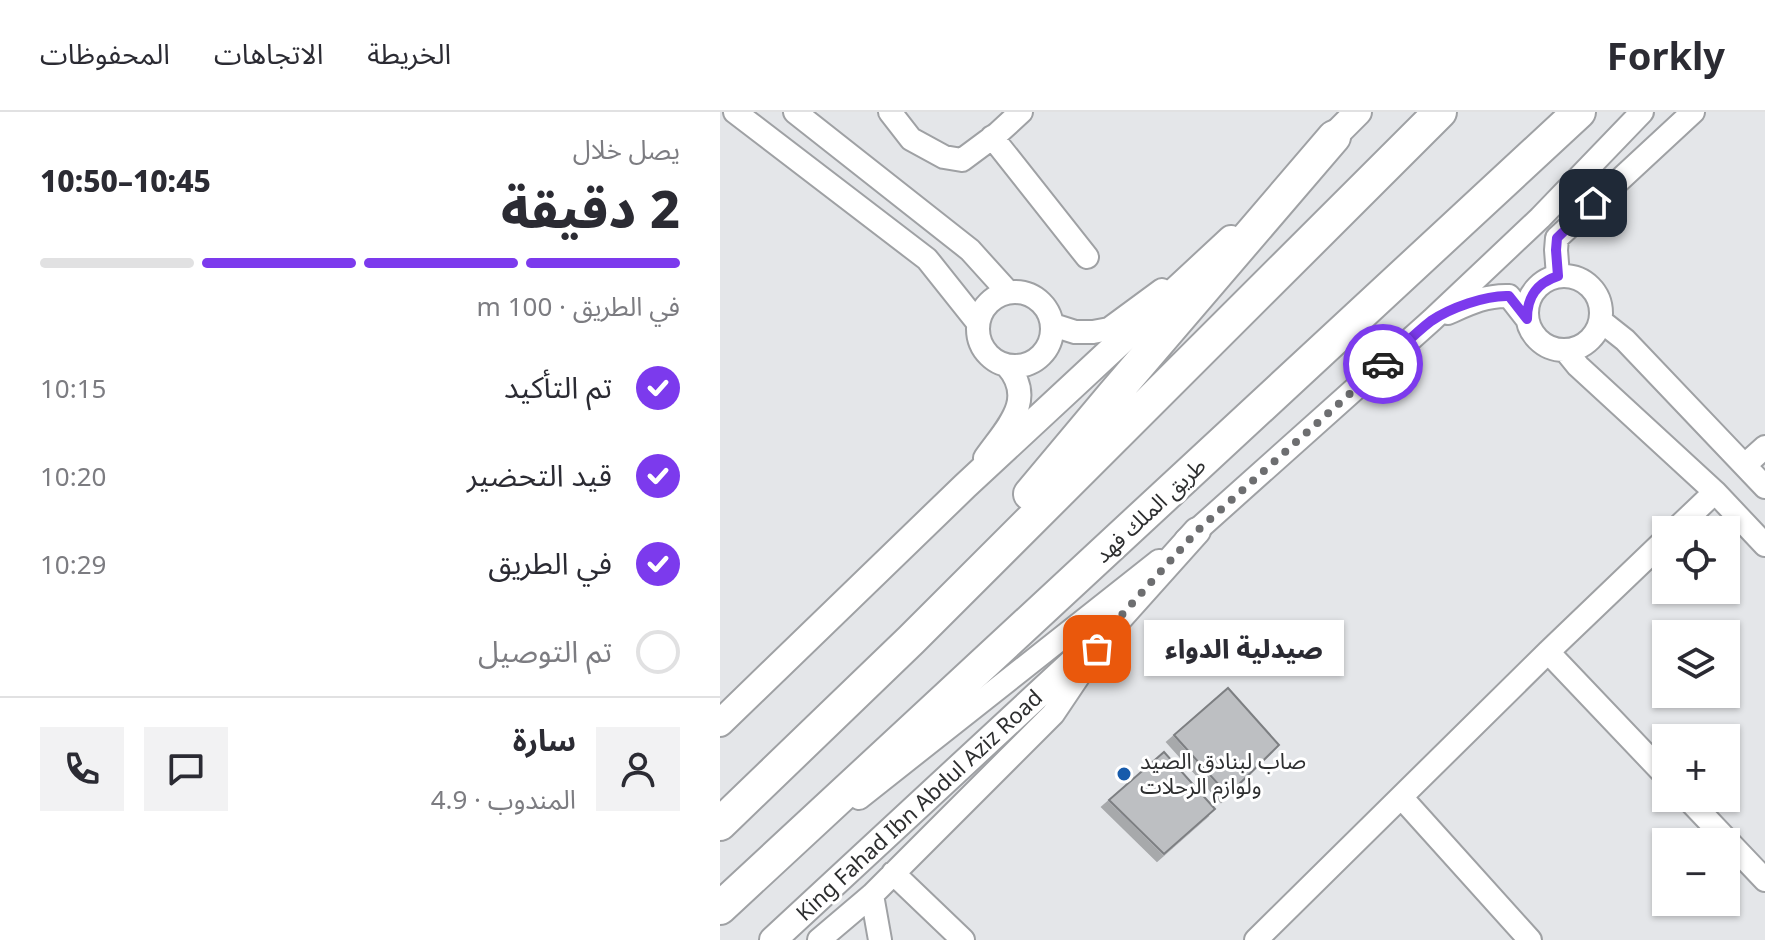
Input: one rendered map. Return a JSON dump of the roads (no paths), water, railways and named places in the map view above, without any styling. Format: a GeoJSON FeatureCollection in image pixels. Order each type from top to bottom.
{"type":"FeatureCollection","features":[{"type":"Feature","properties":{"kind":"highway"},"geometry":{"type":"LineString","coordinates":[[720,824],[911,640],[1440,112]]}},
{"type":"Feature","properties":{"kind":"highway","name":"طريق الملك فهد"},"geometry":{"type":"LineString","coordinates":[[723,905],[1579,112]]}},
{"type":"Feature","properties":{"kind":"highway"},"geometry":{"type":"LineString","coordinates":[[911,640],[1113,395],[1334,137]]}},
{"type":"Feature","properties":{"kind":"main road"},"geometry":{"type":"LineString","coordinates":[[720,723],[965,486],[1221,248],[1358,112]]}},
{"type":"Feature","properties":{"kind":"main road","name":"King Fahad Ibn Abdul Aziz Road"},"geometry":{"type":"LineString","coordinates":[[773,940],[1111,627],[1197,531]]}},
{"type":"Feature","properties":{"kind":"street"},"geometry":{"type":"LineString","coordinates":[[735,112],[927,259],[978,323]]}},
{"type":"Feature","properties":{"kind":"street"},"geometry":{"type":"LineString","coordinates":[[795,112],[970,250],[1008,292]]}},
{"type":"Feature","properties":{"kind":"street"},"geometry":{"type":"LineString","coordinates":[[821,112],[824,135]]}},
{"type":"Feature","properties":{"kind":"street"},"geometry":{"type":"LineString","coordinates":[[890,112],[911,139],[944,157],[962,160],[1021,112]]}},
{"type":"Feature","properties":{"kind":"street"},"geometry":{"type":"LineString","coordinates":[[1540,218],[1642,112]]}},
{"type":"Feature","properties":{"kind":"street"},"geometry":{"type":"LineString","coordinates":[[723,905],[1197,531],[1660,112]]}},
{"type":"Feature","properties":{"kind":"street"},"geometry":{"type":"LineString","coordinates":[[1558,276],[1557,238],[1693,112]]}},
{"type":"Feature","properties":{"kind":"street"},"geometry":{"type":"LineString","coordinates":[[992,137],[1087,257]]}},
{"type":"Feature","properties":{"kind":"street"},"geometry":{"type":"LineString","coordinates":[[1053,325],[1075,332],[1109,329],[1221,248]]}},
{"type":"Feature","properties":{"kind":"street"},"geometry":{"type":"LineString","coordinates":[[1558,276],[1582,280],[1599,297],[1602,309],[1597,333],[1578,348],[1556,350],[1539,341],[1529,327],[1527,307],[1531,296],[1538,286],[1558,276]]}},
{"type":"Feature","properties":{"kind":"street"},"geometry":{"type":"LineString","coordinates":[[1008,292],[1033,295],[1043,303],[1053,325],[1047,349],[1039,358],[1016,367],[998,362],[984,350],[978,335],[981,312],[988,302],[1008,292]]}},
{"type":"Feature","properties":{"kind":"street"},"geometry":{"type":"LineString","coordinates":[[1432,320],[1494,295],[1509,296],[1527,319]]}},
{"type":"Feature","properties":{"kind":"street"},"geometry":{"type":"LineString","coordinates":[[1601,321],[1625,340],[1765,487]]}},
{"type":"Feature","properties":{"kind":"street"},"geometry":{"type":"LineString","coordinates":[[1565,350],[1578,366],[1715,492],[1765,545]]}},
{"type":"Feature","properties":{"kind":"street"},"geometry":{"type":"LineString","coordinates":[[965,486],[1016,413],[1020,392],[1016,377],[1007,366]]}},
{"type":"Feature","properties":{"kind":"street"},"geometry":{"type":"LineString","coordinates":[[1745,465],[1765,447]]}},
{"type":"Feature","properties":{"kind":"street"},"geometry":{"type":"LineString","coordinates":[[1690,516],[1715,492]]}},
{"type":"Feature","properties":{"kind":"street"},"geometry":{"type":"LineString","coordinates":[[1256,940],[1652,552]]}},
{"type":"Feature","properties":{"kind":"street"},"geometry":{"type":"LineString","coordinates":[[819,940],[872,895],[1053,714],[1111,627]]}},
{"type":"Feature","properties":{"kind":"street"},"geometry":{"type":"LineString","coordinates":[[1548,652],[1652,761]]}},
{"type":"Feature","properties":{"kind":"street"},"geometry":{"type":"LineString","coordinates":[[1402,798],[1530,940]]}},
{"type":"Feature","properties":{"kind":"street"},"geometry":{"type":"LineString","coordinates":[[1700,812],[1765,880]]}},
{"type":"Feature","properties":{"kind":"street"},"geometry":{"type":"LineString","coordinates":[[893,873],[963,940]]}},
{"type":"Feature","properties":{"kind":"street"},"geometry":{"type":"LineString","coordinates":[[872,895],[880,940]]}},
{"type":"Feature","properties":{"kind":"place","name":"صيدلية الدواء"},"geometry":{"type":"Point","coordinates":[1097,649]}},
{"type":"Feature","properties":{"kind":"place","name":"صاب لبنادق الصيد ولوازم الرحلات"},"geometry":{"type":"Point","coordinates":[1124,774]}}]}
